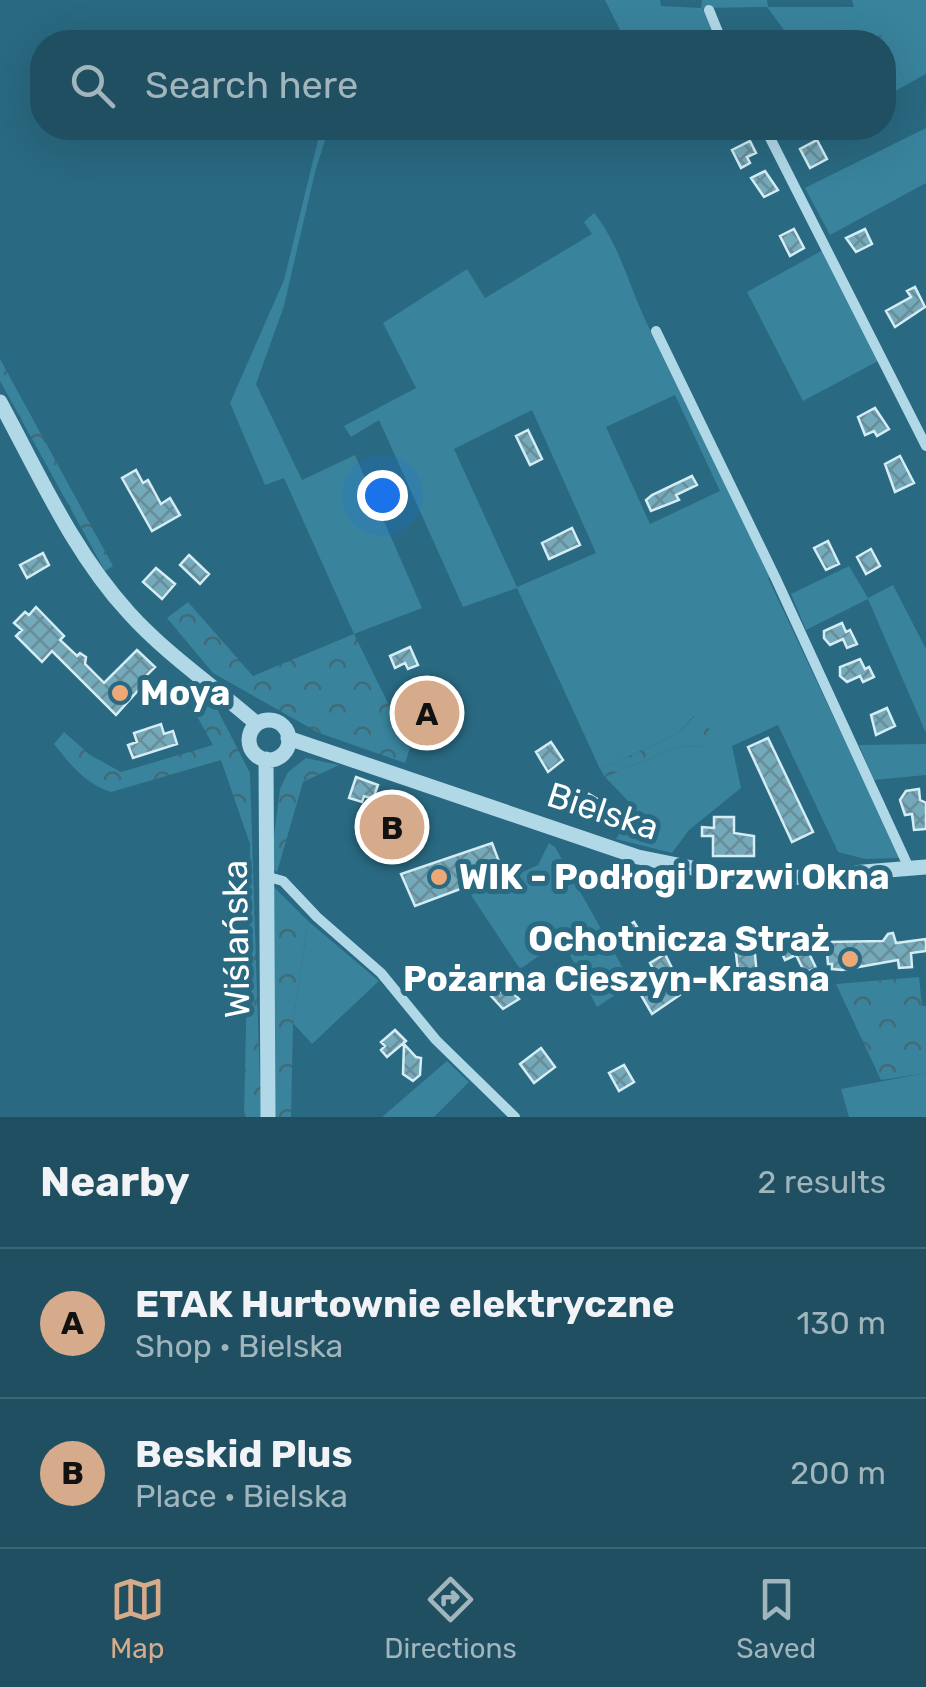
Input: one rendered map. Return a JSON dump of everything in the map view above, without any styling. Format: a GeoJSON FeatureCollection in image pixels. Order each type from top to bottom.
{"type":"FeatureCollection","features":[{"type":"Feature","properties":{"kind":"street"},"geometry":{"type":"LineString","coordinates":[[709,10],[717,30]]}},
{"type":"Feature","properties":{"kind":"street"},"geometry":{"type":"LineString","coordinates":[[771,140],[926,446]]}},
{"type":"Feature","properties":{"kind":"street","name":"Bielska"},"geometry":{"type":"LineString","coordinates":[[288,738],[638,857],[694,869],[777,878],[918,867],[656,331]]}},
{"type":"Feature","properties":{"kind":"street"},"geometry":{"type":"LineString","coordinates":[[0,402],[65,522],[108,587],[158,642],[257,724]]}},
{"type":"Feature","properties":{"kind":"street"},"geometry":{"type":"LineString","coordinates":[[274,721],[284,727],[288,738],[282,754],[266,760],[251,748],[250,735],[257,724],[274,721]]}},
{"type":"Feature","properties":{"kind":"street","name":"Wiślańska"},"geometry":{"type":"LineString","coordinates":[[266,760],[268,1117]]}},
{"type":"Feature","properties":{"kind":"street"},"geometry":{"type":"LineString","coordinates":[[265,876],[283,881],[381,973],[436,1040],[514,1117]]}},
{"type":"Feature","properties":{"kind":"green space"},"geometry":{"type":"Polygon","coordinates":[[[605,0],[660,0],[661,6],[701,8],[702,0],[767,0],[768,7],[854,7],[852,0],[926,0],[926,74],[906,85],[896,65],[896,30],[784,30],[767,7],[703,8],[714,30],[620,30],[605,0]]]}},
{"type":"Feature","properties":{"kind":"green space"},"geometry":{"type":"Polygon","coordinates":[[[896,65],[906,85],[896,90],[896,65]]]}},
{"type":"Feature","properties":{"kind":"green space"},"geometry":{"type":"Polygon","coordinates":[[[926,128],[926,183],[830,235],[805,188],[926,128]]]}},
{"type":"Feature","properties":{"kind":"green space"},"geometry":{"type":"Polygon","coordinates":[[[318,140],[325,140],[284,306],[256,384],[302,480],[355,455],[422,608],[354,634],[284,478],[265,485],[230,403],[284,280],[318,140]]]}},
{"type":"Feature","properties":{"kind":"green space"},"geometry":{"type":"Polygon","coordinates":[[[594,213],[616,249],[644,317],[771,575],[768,578],[900,858],[865,859],[838,852],[778,725],[732,746],[741,788],[689,830],[672,853],[616,839],[634,807],[605,777],[678,747],[706,746],[717,736],[694,716],[676,735],[600,769],[517,588],[463,607],[379,420],[351,437],[344,426],[416,388],[383,323],[467,269],[485,298],[592,234],[584,222],[594,213]],[[675,395],[606,427],[650,524],[720,491],[675,395]],[[532,410],[454,449],[517,587],[596,553],[532,410]]]}},
{"type":"Feature","properties":{"kind":"green space"},"geometry":{"type":"Polygon","coordinates":[[[823,250],[878,361],[803,401],[747,292],[823,250]]]}},
{"type":"Feature","properties":{"kind":"green space"},"geometry":{"type":"Polygon","coordinates":[[[0,359],[113,566],[105,571],[0,381],[0,359]]]}},
{"type":"Feature","properties":{"kind":"green space"},"geometry":{"type":"Polygon","coordinates":[[[849,566],[868,598],[893,585],[926,649],[926,733],[868,599],[806,630],[791,594],[849,566]]]}},
{"type":"Feature","properties":{"kind":"green space"},"geometry":{"type":"Polygon","coordinates":[[[188,602],[253,676],[354,634],[410,748],[405,763],[319,733],[213,673],[167,618],[188,602]]]}},
{"type":"Feature","properties":{"kind":"green space"},"geometry":{"type":"Polygon","coordinates":[[[197,691],[213,701],[250,773],[261,1117],[244,1117],[250,844],[221,760],[111,792],[86,778],[54,744],[64,732],[90,755],[121,772],[213,745],[189,702],[197,691]]]}},
{"type":"Feature","properties":{"kind":"green space"},"geometry":{"type":"Polygon","coordinates":[[[695,716],[718,736],[706,746],[678,747],[605,777],[600,769],[676,735],[695,716]]]}},
{"type":"Feature","properties":{"kind":"green space"},"geometry":{"type":"Polygon","coordinates":[[[926,744],[926,775],[874,780],[859,745],[926,744]]]}},
{"type":"Feature","properties":{"kind":"green space"},"geometry":{"type":"Polygon","coordinates":[[[306,758],[339,765],[303,782],[277,872],[270,867],[280,789],[288,772],[306,758]]]}},
{"type":"Feature","properties":{"kind":"green space"},"geometry":{"type":"Polygon","coordinates":[[[549,843],[555,847],[632,984],[597,1007],[562,940],[520,969],[471,895],[538,865],[549,843]]]}},
{"type":"Feature","properties":{"kind":"green space"},"geometry":{"type":"Polygon","coordinates":[[[272,885],[308,921],[293,1023],[291,1117],[275,1117],[272,885]]]}},
{"type":"Feature","properties":{"kind":"green space"},"geometry":{"type":"Polygon","coordinates":[[[308,921],[379,981],[312,1044],[293,1023],[308,921]]]}},
{"type":"Feature","properties":{"kind":"green space"},"geometry":{"type":"Polygon","coordinates":[[[919,977],[922,1006],[926,1006],[926,1073],[881,1080],[836,984],[919,977]]]}},
{"type":"Feature","properties":{"kind":"green space"},"geometry":{"type":"Polygon","coordinates":[[[447,1061],[469,1082],[434,1117],[382,1117],[447,1061]]]}},
{"type":"Feature","properties":{"kind":"green space"},"geometry":{"type":"Polygon","coordinates":[[[926,1073],[926,1117],[849,1117],[841,1089],[926,1073]]]}},
{"type":"Feature","properties":{"kind":"building"},"geometry":{"type":"Polygon","coordinates":[[[817,140],[827,159],[810,168],[800,149],[817,140]]]}},
{"type":"Feature","properties":{"kind":"building"},"geometry":{"type":"Polygon","coordinates":[[[750,141],[756,153],[747,157],[750,163],[741,168],[732,150],[750,141]]]}},
{"type":"Feature","properties":{"kind":"building"},"geometry":{"type":"Polygon","coordinates":[[[765,171],[778,190],[764,197],[751,178],[765,171]]]}},
{"type":"Feature","properties":{"kind":"building"},"geometry":{"type":"Polygon","coordinates":[[[794,229],[804,248],[790,256],[780,236],[794,229]]]}},
{"type":"Feature","properties":{"kind":"building"},"geometry":{"type":"Polygon","coordinates":[[[865,229],[872,244],[856,252],[846,238],[865,229]]]}},
{"type":"Feature","properties":{"kind":"building"},"geometry":{"type":"Polygon","coordinates":[[[915,287],[925,307],[895,327],[886,311],[911,297],[907,291],[915,287]]]}},
{"type":"Feature","properties":{"kind":"building"},"geometry":{"type":"Polygon","coordinates":[[[875,408],[889,429],[877,436],[874,431],[865,435],[858,417],[875,408]]]}},
{"type":"Feature","properties":{"kind":"building"},"geometry":{"type":"Polygon","coordinates":[[[528,430],[542,459],[530,465],[516,436],[528,430]]]}},
{"type":"Feature","properties":{"kind":"building"},"geometry":{"type":"Polygon","coordinates":[[[900,456],[914,483],[895,492],[885,464],[900,456]]]}},
{"type":"Feature","properties":{"kind":"building"},"geometry":{"type":"Polygon","coordinates":[[[136,470],[143,483],[148,480],[161,504],[170,498],[180,515],[152,531],[122,478],[136,470]]]}},
{"type":"Feature","properties":{"kind":"building"},"geometry":{"type":"Polygon","coordinates":[[[692,476],[697,485],[676,495],[679,500],[651,511],[646,500],[692,476]]]}},
{"type":"Feature","properties":{"kind":"building"},"geometry":{"type":"Polygon","coordinates":[[[572,528],[580,545],[549,559],[542,543],[572,528]]]}},
{"type":"Feature","properties":{"kind":"building"},"geometry":{"type":"Polygon","coordinates":[[[828,541],[839,564],[826,570],[814,548],[828,541]]]}},
{"type":"Feature","properties":{"kind":"building"},"geometry":{"type":"Polygon","coordinates":[[[871,549],[880,566],[866,574],[857,557],[871,549]]]}},
{"type":"Feature","properties":{"kind":"building"},"geometry":{"type":"Polygon","coordinates":[[[43,553],[49,565],[27,578],[20,565],[43,553]]]}},
{"type":"Feature","properties":{"kind":"building"},"geometry":{"type":"Polygon","coordinates":[[[189,555],[209,574],[200,584],[180,565],[189,555]]]}},
{"type":"Feature","properties":{"kind":"building"},"geometry":{"type":"Polygon","coordinates":[[[156,568],[175,584],[162,599],[143,582],[156,568]]]}},
{"type":"Feature","properties":{"kind":"building"},"geometry":{"type":"Polygon","coordinates":[[[36,607],[64,636],[60,640],[77,656],[80,653],[86,657],[85,664],[104,683],[137,650],[155,667],[116,715],[52,651],[42,662],[16,636],[22,630],[14,623],[36,607]]]}},
{"type":"Feature","properties":{"kind":"building"},"geometry":{"type":"Polygon","coordinates":[[[842,623],[857,644],[847,648],[843,639],[830,645],[824,638],[824,631],[842,623]]]}},
{"type":"Feature","properties":{"kind":"building"},"geometry":{"type":"Polygon","coordinates":[[[410,647],[418,665],[408,669],[405,663],[395,668],[390,656],[410,647]]]}},
{"type":"Feature","properties":{"kind":"building"},"geometry":{"type":"Polygon","coordinates":[[[860,659],[874,677],[863,682],[860,676],[847,682],[840,676],[840,667],[860,659]]]}},
{"type":"Feature","properties":{"kind":"building"},"geometry":{"type":"Polygon","coordinates":[[[428,685],[448,729],[425,740],[405,696],[428,685]]]}},
{"type":"Feature","properties":{"kind":"building"},"geometry":{"type":"Polygon","coordinates":[[[887,708],[895,726],[876,735],[871,715],[887,708]]]}},
{"type":"Feature","properties":{"kind":"building"},"geometry":{"type":"Polygon","coordinates":[[[161,724],[164,734],[173,731],[177,744],[133,758],[128,745],[137,742],[134,733],[161,724]]]}},
{"type":"Feature","properties":{"kind":"building"},"geometry":{"type":"Polygon","coordinates":[[[768,738],[813,832],[792,842],[748,747],[768,738]]]}},
{"type":"Feature","properties":{"kind":"building"},"geometry":{"type":"Polygon","coordinates":[[[551,742],[563,760],[548,772],[536,752],[551,742]]]}},
{"type":"Feature","properties":{"kind":"building"},"geometry":{"type":"Polygon","coordinates":[[[356,777],[378,785],[373,799],[364,796],[362,802],[349,798],[356,777]]]}},
{"type":"Feature","properties":{"kind":"building"},"geometry":{"type":"Polygon","coordinates":[[[919,789],[920,800],[926,803],[926,829],[914,830],[912,814],[905,815],[900,800],[906,791],[919,789]]]}},
{"type":"Feature","properties":{"kind":"building"},"geometry":{"type":"Polygon","coordinates":[[[589,794],[616,810],[608,823],[581,808],[589,794]]]}},
{"type":"Feature","properties":{"kind":"building"},"geometry":{"type":"Polygon","coordinates":[[[390,805],[422,816],[418,829],[402,824],[395,843],[379,837],[390,805]]]}},
{"type":"Feature","properties":{"kind":"building"},"geometry":{"type":"Polygon","coordinates":[[[714,817],[734,817],[734,833],[754,836],[754,856],[713,856],[713,836],[702,836],[702,827],[714,828],[714,817]]]}},
{"type":"Feature","properties":{"kind":"building","name":"WIK - Podłogi Drzwi Okna"},"geometry":{"type":"Polygon","coordinates":[[[492,843],[501,867],[466,881],[463,888],[415,906],[401,874],[492,843]]]}},
{"type":"Feature","properties":{"kind":"building"},"geometry":{"type":"Polygon","coordinates":[[[634,922],[642,935],[621,947],[614,934],[634,922]]]}},
{"type":"Feature","properties":{"kind":"building"},"geometry":{"type":"Polygon","coordinates":[[[893,933],[896,943],[926,939],[926,951],[911,953],[912,967],[899,968],[898,960],[842,970],[832,969],[832,964],[828,964],[826,942],[883,941],[893,933]]]}},
{"type":"Feature","properties":{"kind":"building"},"geometry":{"type":"Polygon","coordinates":[[[796,935],[816,968],[805,973],[796,955],[785,960],[778,944],[796,935]]]}},
{"type":"Feature","properties":{"kind":"building"},"geometry":{"type":"Polygon","coordinates":[[[754,943],[757,977],[739,979],[735,945],[754,943]]]}},
{"type":"Feature","properties":{"kind":"building"},"geometry":{"type":"Polygon","coordinates":[[[665,954],[684,992],[652,1014],[641,995],[661,984],[650,963],[665,954]]]}},
{"type":"Feature","properties":{"kind":"building"},"geometry":{"type":"Polygon","coordinates":[[[508,988],[519,999],[503,1009],[491,996],[508,988]]]}},
{"type":"Feature","properties":{"kind":"building"},"geometry":{"type":"Polygon","coordinates":[[[395,1030],[406,1041],[387,1057],[381,1042],[395,1030]]]}},
{"type":"Feature","properties":{"kind":"building"},"geometry":{"type":"Polygon","coordinates":[[[404,1044],[421,1058],[420,1075],[413,1081],[403,1074],[404,1044]]]}},
{"type":"Feature","properties":{"kind":"building"},"geometry":{"type":"Polygon","coordinates":[[[541,1048],[555,1067],[534,1083],[520,1064],[541,1048]]]}},
{"type":"Feature","properties":{"kind":"building"},"geometry":{"type":"Polygon","coordinates":[[[624,1065],[634,1082],[619,1091],[609,1073],[624,1065]]]}},
{"type":"Feature","properties":{"kind":"place","name":"Moya"},"geometry":{"type":"Point","coordinates":[120,693]}},
{"type":"Feature","properties":{"kind":"place","name":"ETAK Hurtownie elektryczne"},"geometry":{"type":"Point","coordinates":[427,713]}},
{"type":"Feature","properties":{"kind":"place","name":"Beskid Plus"},"geometry":{"type":"Point","coordinates":[392,827]}},
{"type":"Feature","properties":{"kind":"place","name":"WIK - Podłogi Drzwi Okna"},"geometry":{"type":"Point","coordinates":[439,877]}},
{"type":"Feature","properties":{"kind":"place","name":"Ochotnicza Straż Pożarna Cieszyn-Krasna"},"geometry":{"type":"Point","coordinates":[850,959]}}]}
